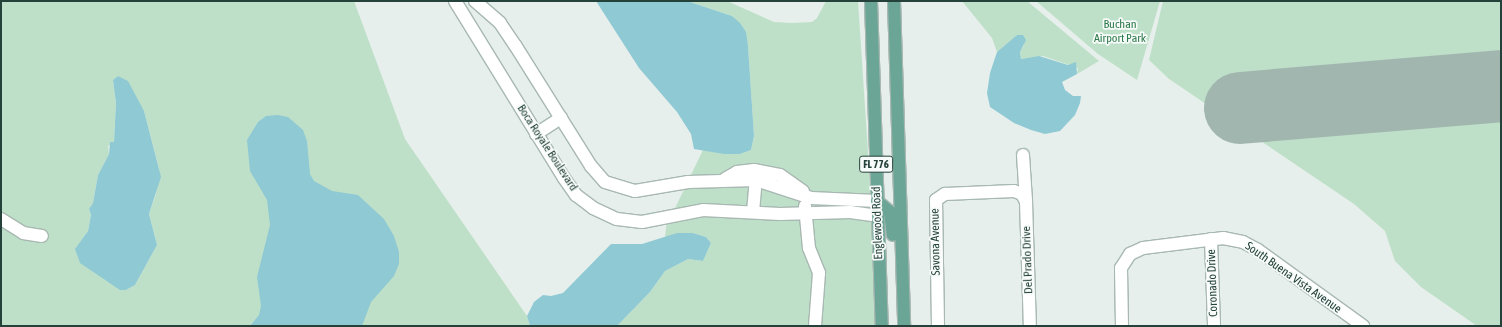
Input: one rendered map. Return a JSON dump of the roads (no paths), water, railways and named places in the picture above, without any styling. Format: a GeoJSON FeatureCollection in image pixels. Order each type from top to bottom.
{"type":"FeatureCollection","features":[{"type":"Feature","properties":{"kind":"main road","name":"Englewood Road"},"geometry":{"type":"LineString","coordinates":[[871,1],[882,326]]}},
{"type":"Feature","properties":{"kind":"main road","name":"Englewood Road"},"geometry":{"type":"LineString","coordinates":[[894,1],[904,322]]}},
{"type":"Feature","properties":{"kind":"main road"},"geometry":{"type":"LineString","coordinates":[[877,201],[886,206],[892,220],[895,301],[904,322]]}},
{"type":"Feature","properties":{"kind":"street","name":"Boca Royale Boulevard"},"geometry":{"type":"LineString","coordinates":[[455,1],[536,134],[576,194],[593,208],[617,219],[642,222],[703,210],[805,214],[850,212],[878,216]]}},
{"type":"Feature","properties":{"kind":"street"},"geometry":{"type":"LineString","coordinates":[[475,1],[504,29],[591,166],[605,182],[635,191],[725,179],[756,180],[808,197],[853,198],[877,201]]}},
{"type":"Feature","properties":{"kind":"street"},"geometry":{"type":"LineString","coordinates":[[536,134],[561,118]]}},
{"type":"Feature","properties":{"kind":"street","name":"Del Prado Drive"},"geometry":{"type":"LineString","coordinates":[[1023,155],[1030,326]]}},
{"type":"Feature","properties":{"kind":"street"},"geometry":{"type":"LineString","coordinates":[[725,179],[737,172],[754,170],[780,175],[797,185],[808,197]]}},
{"type":"Feature","properties":{"kind":"street"},"geometry":{"type":"LineString","coordinates":[[753,212],[756,180]]}},
{"type":"Feature","properties":{"kind":"street","name":"Savona Avenue"},"geometry":{"type":"LineString","coordinates":[[938,326],[936,200],[945,194],[1014,191],[1024,198]]}},
{"type":"Feature","properties":{"kind":"street"},"geometry":{"type":"LineString","coordinates":[[808,197],[805,214],[809,248],[818,273],[814,326]]}},
{"type":"Feature","properties":{"kind":"street"},"geometry":{"type":"LineString","coordinates":[[1,219],[24,233],[42,236]]}},
{"type":"Feature","properties":{"kind":"street","name":"South Buena Vista Avenue"},"geometry":{"type":"LineString","coordinates":[[1122,326],[1121,268],[1130,254],[1143,248],[1211,239],[1231,239],[1251,246],[1362,326]]}},
{"type":"Feature","properties":{"kind":"street","name":"Coronado Drive"},"geometry":{"type":"LineString","coordinates":[[1211,239],[1214,326]]}},
{"type":"Feature","properties":{"kind":"water"},"geometry":{"type":"Polygon","coordinates":[[[596,1],[687,1],[732,16],[740,23],[746,32],[748,46],[754,136],[751,150],[740,154],[724,154],[694,149],[691,134],[677,112],[639,68],[596,1]]]}},
{"type":"Feature","properties":{"kind":"water"},"geometry":{"type":"Polygon","coordinates":[[[1017,35],[1023,35],[1026,40],[1020,52],[1021,59],[1039,56],[1068,65],[1076,62],[1077,74],[1062,82],[1065,90],[1073,96],[1081,96],[1080,103],[1075,115],[1060,131],[1045,134],[1031,130],[1014,123],[990,107],[987,93],[990,73],[997,52],[1017,35]]]}},
{"type":"Feature","properties":{"kind":"water"},"geometry":{"type":"Polygon","coordinates":[[[118,76],[128,81],[144,111],[161,177],[149,214],[157,245],[135,285],[126,290],[120,290],[80,263],[75,249],[88,231],[91,215],[89,209],[93,203],[98,175],[109,154],[110,142],[114,142],[116,103],[113,80],[118,76]]]}},
{"type":"Feature","properties":{"kind":"water"},"geometry":{"type":"Polygon","coordinates":[[[278,115],[288,117],[303,130],[307,141],[310,174],[314,181],[332,191],[358,195],[384,219],[394,236],[399,252],[399,264],[394,276],[371,302],[362,326],[250,326],[259,315],[261,306],[257,277],[270,225],[267,200],[250,171],[247,140],[258,122],[266,116],[278,115]]]}},
{"type":"Feature","properties":{"kind":"water"},"geometry":{"type":"Polygon","coordinates":[[[677,233],[693,233],[706,237],[711,243],[703,261],[688,259],[665,271],[650,292],[617,326],[530,326],[527,316],[534,302],[543,295],[551,296],[563,293],[611,244],[642,244],[677,233]]]}},
{"type":"Feature","properties":{"kind":"park label","name":"Buchan Airport Park"},"geometry":{"type":"Point","coordinates":[1120,32]}}]}
